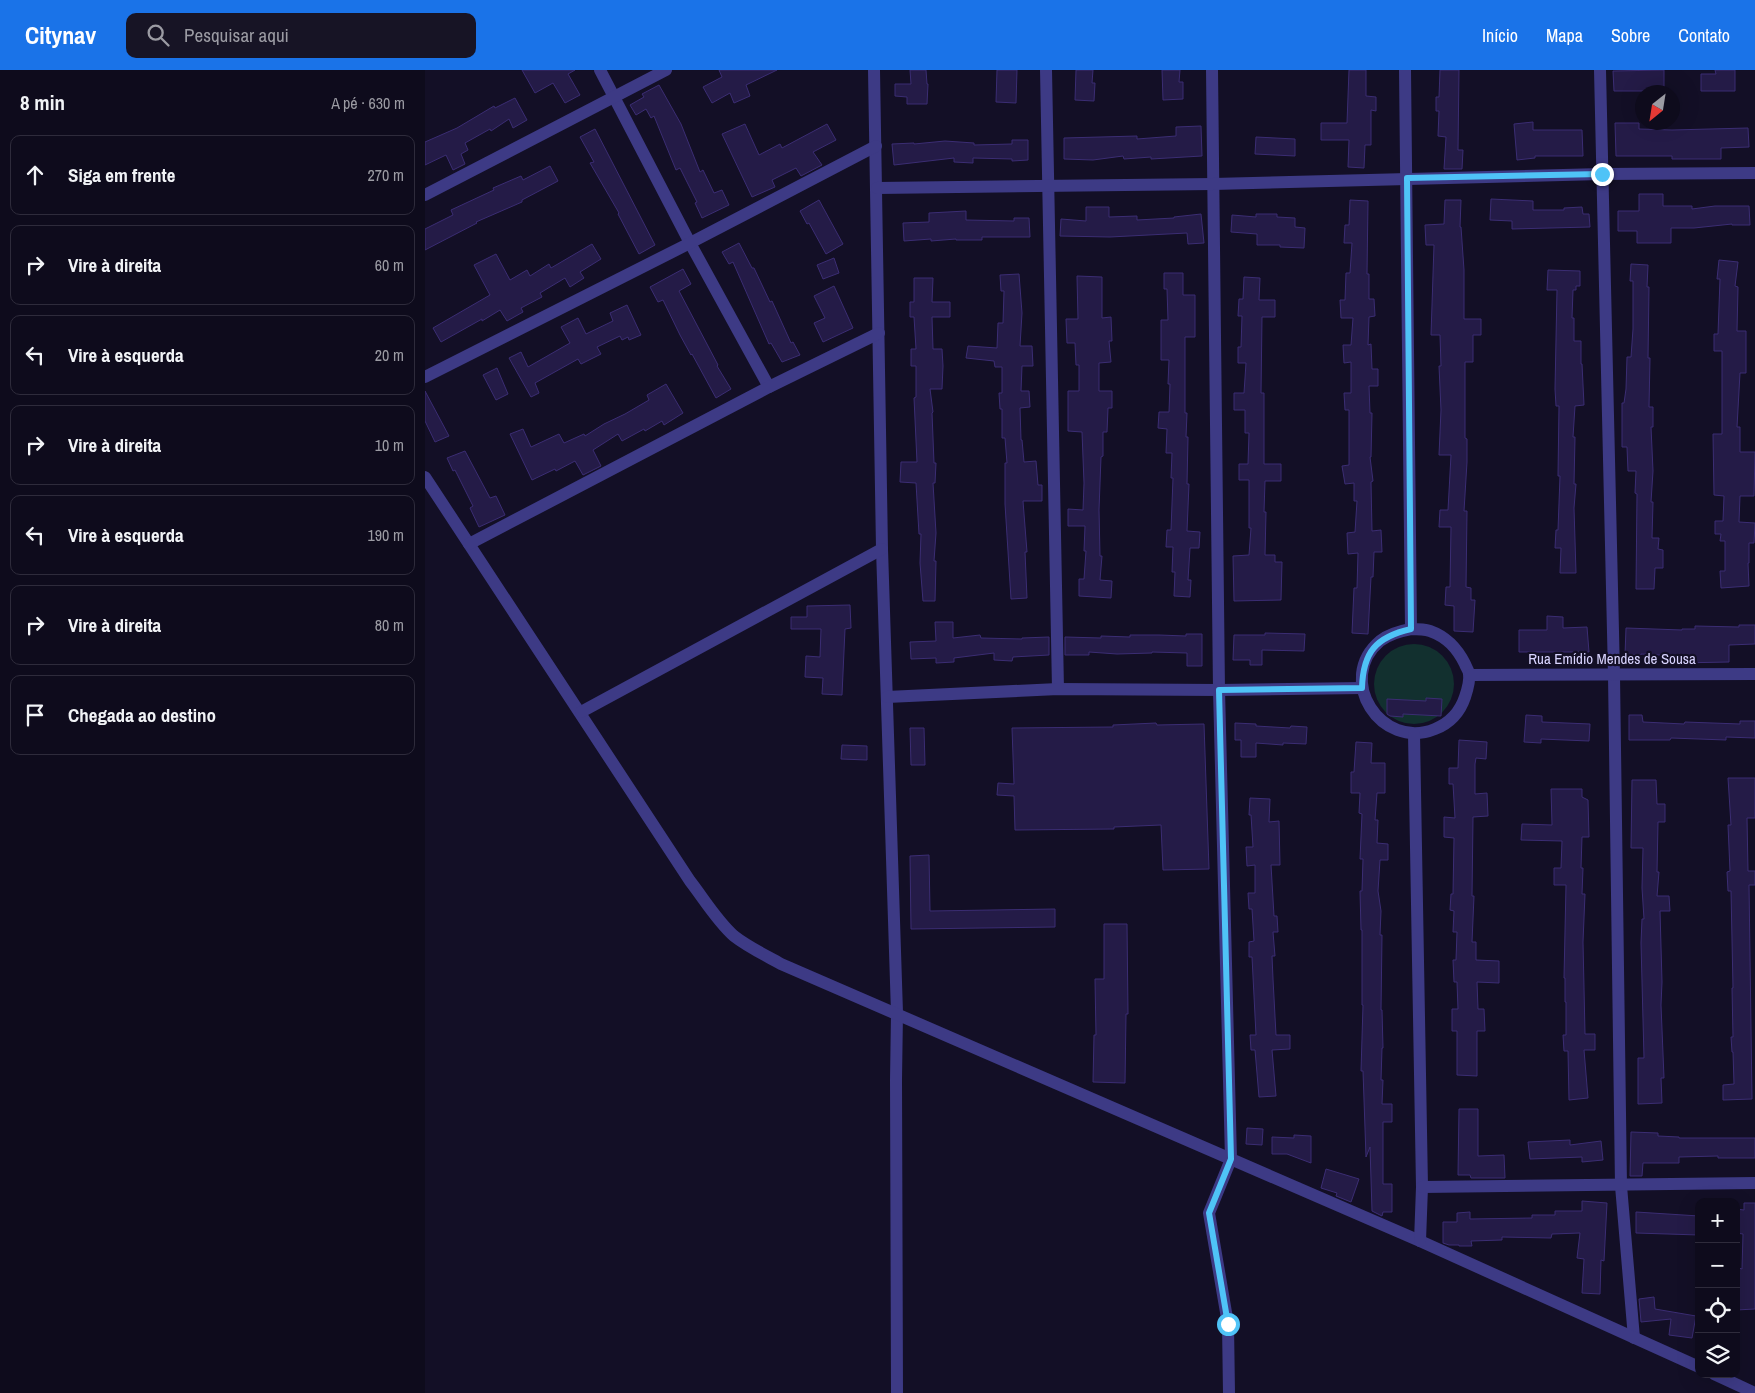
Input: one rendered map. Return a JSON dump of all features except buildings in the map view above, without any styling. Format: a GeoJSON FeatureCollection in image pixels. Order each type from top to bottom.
{"type":"FeatureCollection","features":[{"type":"Feature","properties":{"kind":"street"},"geometry":{"type":"LineString","coordinates":[[600,70],[690,244],[769,388]]}},
{"type":"Feature","properties":{"kind":"street"},"geometry":{"type":"LineString","coordinates":[[425,195],[665,70]]}},
{"type":"Feature","properties":{"kind":"street"},"geometry":{"type":"LineString","coordinates":[[874,70],[881,549],[897,1013],[897,1393]]}},
{"type":"Feature","properties":{"kind":"street"},"geometry":{"type":"LineString","coordinates":[[1046,70],[1058,689]]}},
{"type":"Feature","properties":{"kind":"street"},"geometry":{"type":"LineString","coordinates":[[1212,70],[1219,690],[1231,1159],[1209,1213],[1228,1324],[1229,1393]]}},
{"type":"Feature","properties":{"kind":"street"},"geometry":{"type":"LineString","coordinates":[[1405,70],[1411,629]]}},
{"type":"Feature","properties":{"kind":"street"},"geometry":{"type":"LineString","coordinates":[[1600,70],[1614,675],[1621,1186],[1634,1338]]}},
{"type":"Feature","properties":{"kind":"street"},"geometry":{"type":"LineString","coordinates":[[425,377],[690,244],[876,146]]}},
{"type":"Feature","properties":{"kind":"street"},"geometry":{"type":"LineString","coordinates":[[877,188],[1048,187],[1602,174],[1755,173]]}},
{"type":"Feature","properties":{"kind":"street"},"geometry":{"type":"LineString","coordinates":[[469,544],[769,388],[879,334]]}},
{"type":"Feature","properties":{"kind":"street"},"geometry":{"type":"LineString","coordinates":[[425,477],[581,712],[690,881],[717,917],[734,935],[757,951],[781,964],[1420,1241],[1695,1366]]}},
{"type":"Feature","properties":{"kind":"street"},"geometry":{"type":"LineString","coordinates":[[581,712],[881,549]]}},
{"type":"Feature","properties":{"kind":"street"},"geometry":{"type":"LineString","coordinates":[[1411,629],[1428,630],[1444,637],[1456,649],[1469,674],[1463,701],[1452,718],[1441,727],[1428,732],[1414,734],[1396,730],[1380,720],[1368,706],[1362,688],[1363,671],[1369,655],[1380,641],[1395,632],[1411,629]]}},
{"type":"Feature","properties":{"kind":"street","name":"Rua Emídio Mendes de Sousa"},"geometry":{"type":"LineString","coordinates":[[1469,674],[1755,674]]}},
{"type":"Feature","properties":{"kind":"street"},"geometry":{"type":"LineString","coordinates":[[887,697],[1058,689],[1219,690],[1362,688]]}},
{"type":"Feature","properties":{"kind":"street"},"geometry":{"type":"LineString","coordinates":[[1414,734],[1422,1187],[1420,1241]]}},
{"type":"Feature","properties":{"kind":"street"},"geometry":{"type":"LineString","coordinates":[[1422,1187],[1755,1183]]}},
{"type":"Feature","properties":{"kind":"street"},"geometry":{"type":"LineString","coordinates":[[1723,1378],[1755,1393]]}},
{"type":"Feature","properties":{"kind":"green space"},"geometry":{"type":"Polygon","coordinates":[[[1414,644],[1429,647],[1442,656],[1451,669],[1454,684],[1451,699],[1442,712],[1429,721],[1414,724],[1399,721],[1386,712],[1377,699],[1374,684],[1377,669],[1386,656],[1399,647],[1414,644]]]}},
{"type":"Feature","properties":{"kind":"route"},"geometry":{"type":"LineString","coordinates":[[1228,1324],[1209,1213],[1231,1159],[1219,690],[1362,688],[1363,671],[1369,655],[1380,641],[1395,632],[1411,629],[1407,178],[1602,174]]}}]}
